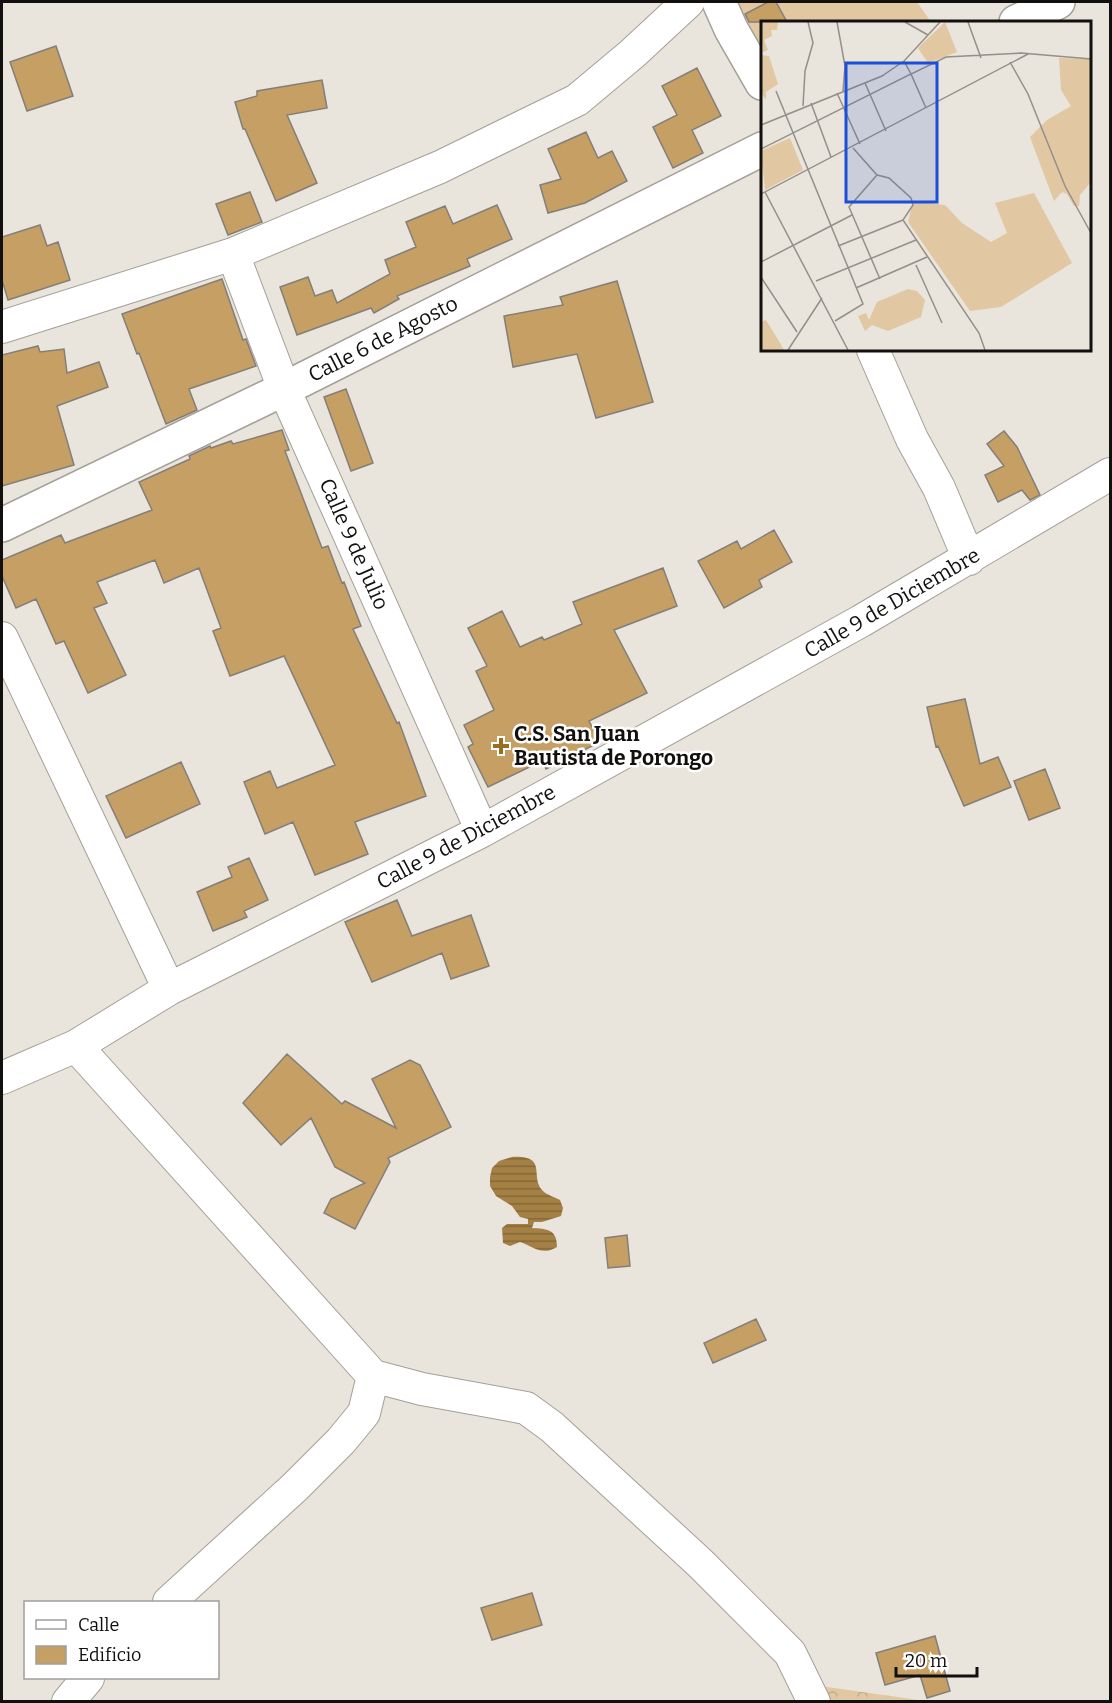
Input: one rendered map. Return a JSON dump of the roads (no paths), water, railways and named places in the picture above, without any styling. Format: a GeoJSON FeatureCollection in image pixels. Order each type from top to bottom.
{"type":"FeatureCollection","features":[{"type":"Feature","properties":{"kind":"main road"},"geometry":{"type":"LineString","coordinates":[[719,2],[731,29],[761,81]]}},
{"type":"Feature","properties":{"kind":"main road"},"geometry":{"type":"LineString","coordinates":[[1018,21],[1058,2]]}},
{"type":"Feature","properties":{"kind":"main road","name":"Calle 6 de Agosto"},"geometry":{"type":"LineString","coordinates":[[2,525],[284,389],[761,150]]}},
{"type":"Feature","properties":{"kind":"street"},"geometry":{"type":"LineString","coordinates":[[2,327],[234,254],[440,167],[577,100],[632,54],[687,2]]}},
{"type":"Feature","properties":{"kind":"street","name":"Calle 9 de Julio"},"geometry":{"type":"LineString","coordinates":[[234,254],[284,389],[482,831]]}},
{"type":"Feature","properties":{"kind":"street"},"geometry":{"type":"LineString","coordinates":[[873,351],[912,439],[939,488],[969,559]]}},
{"type":"Feature","properties":{"kind":"street","name":"Calle 9 de Diciembre"},"geometry":{"type":"LineString","coordinates":[[2,1078],[76,1046],[170,989],[482,831],[861,621],[1110,474]]}},
{"type":"Feature","properties":{"kind":"street"},"geometry":{"type":"LineString","coordinates":[[2,638],[170,989]]}},
{"type":"Feature","properties":{"kind":"street"},"geometry":{"type":"LineString","coordinates":[[76,1046],[374,1376],[422,1389],[526,1408],[552,1427],[700,1563],[790,1653],[814,1701]]}},
{"type":"Feature","properties":{"kind":"street"},"geometry":{"type":"LineString","coordinates":[[170,1601],[295,1487],[341,1441],[364,1413],[374,1376]]}},
{"type":"Feature","properties":{"kind":"street"},"geometry":{"type":"LineString","coordinates":[[68,1701],[86,1679]]}},
{"type":"Feature","properties":{"kind":"place","name":"C.S. San Juan Bautista de Porongo"},"geometry":{"type":"Point","coordinates":[501,746]}}]}
